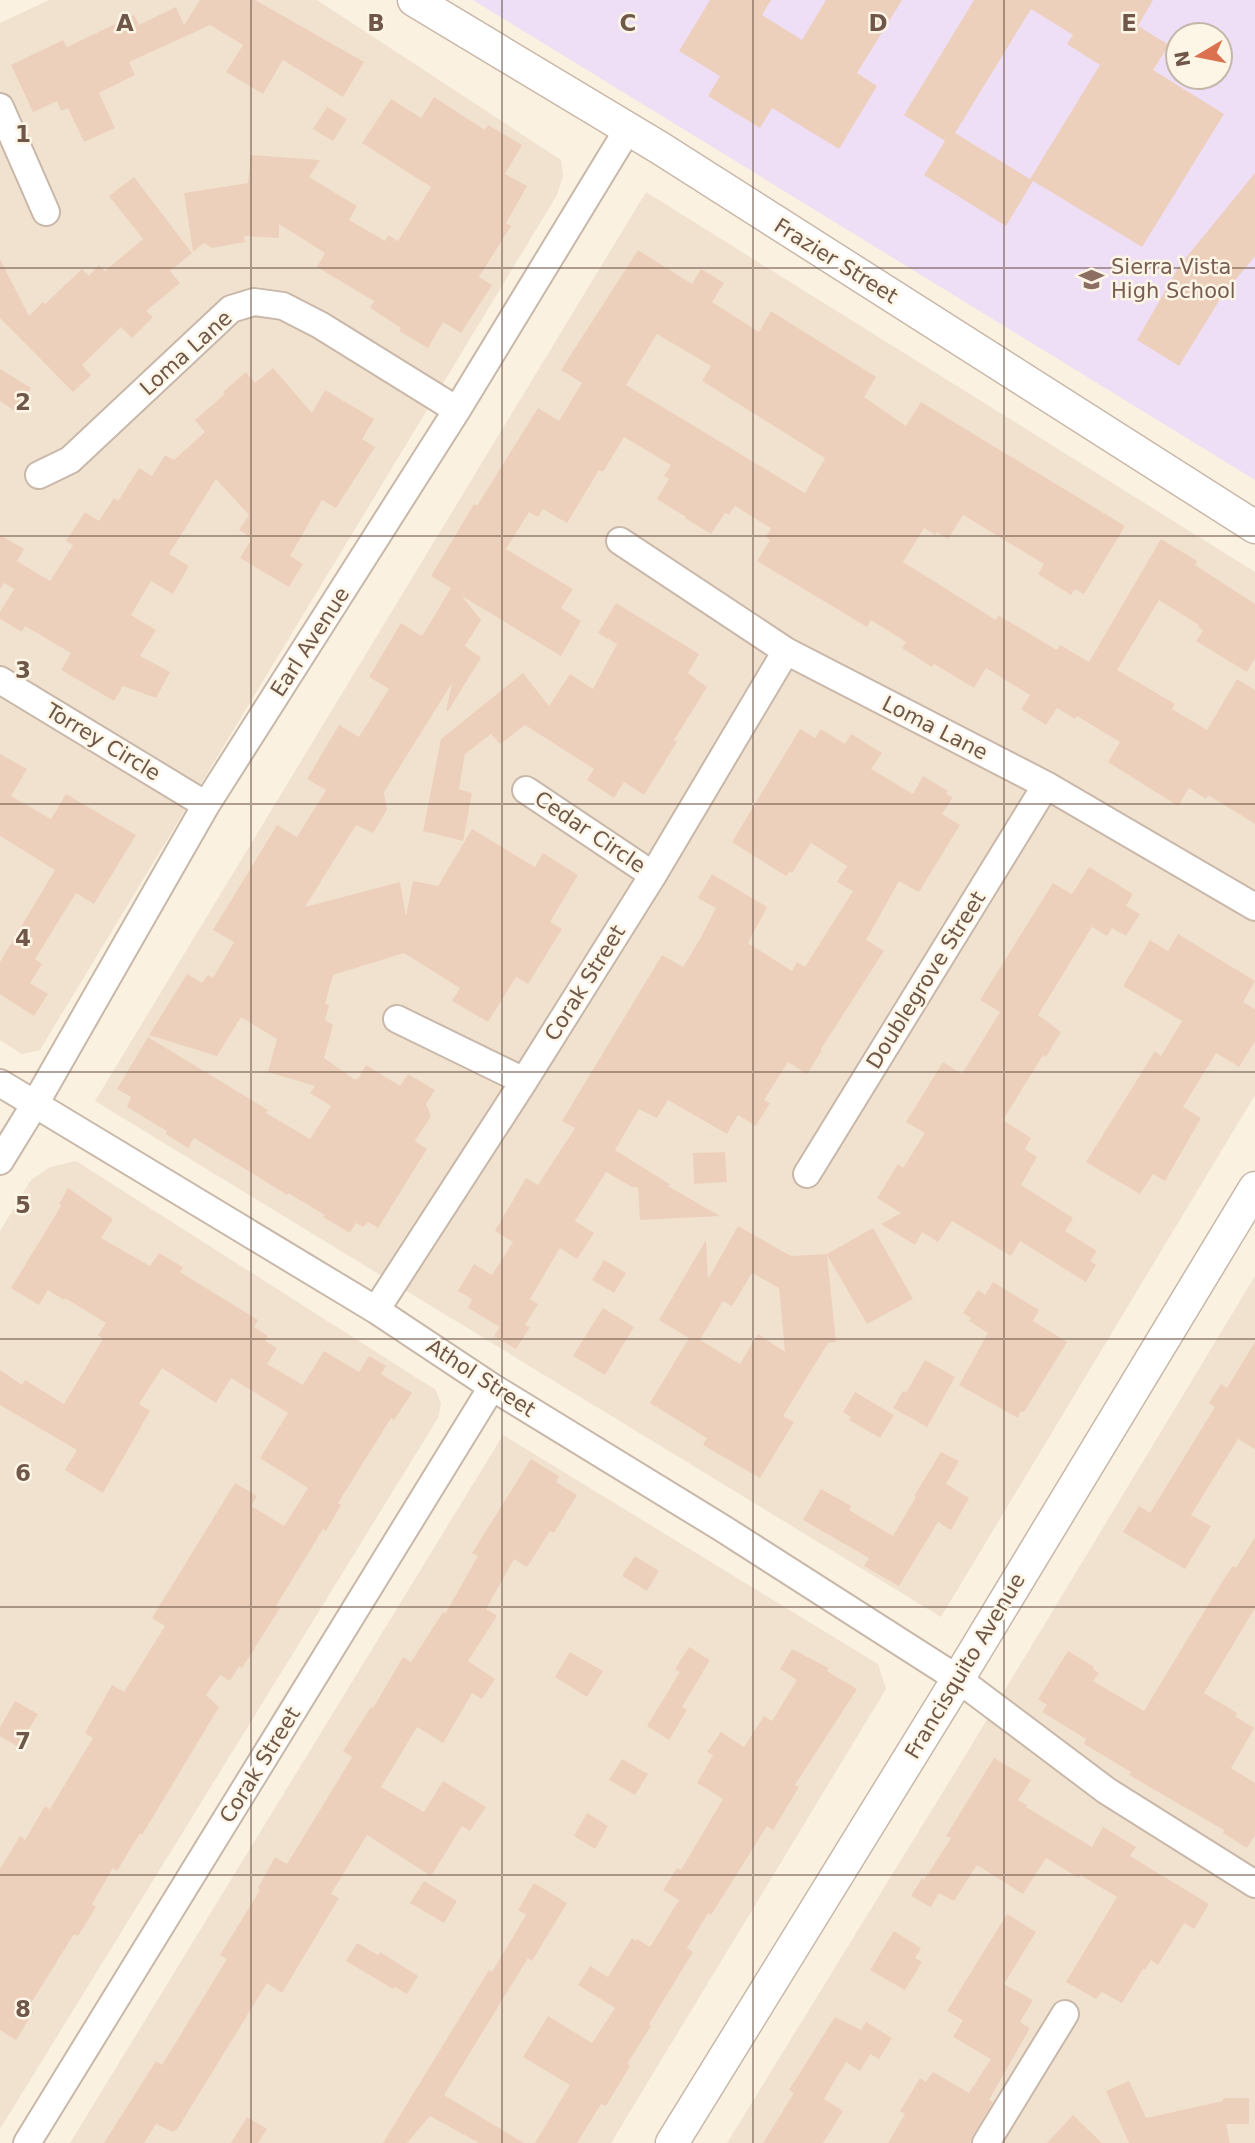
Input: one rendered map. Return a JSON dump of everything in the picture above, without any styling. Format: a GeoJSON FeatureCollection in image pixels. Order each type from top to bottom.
{"type":"FeatureCollection","features":[{"type":"Feature","properties":{"kind":"street","name":"Frazier Street"},"geometry":{"type":"LineString","coordinates":[[414,0],[628,129],[1255,527]]}},
{"type":"Feature","properties":{"kind":"street"},"geometry":{"type":"LineString","coordinates":[[0,107],[46,212]]}},
{"type":"Feature","properties":{"kind":"street","name":"Earl Avenue"},"geometry":{"type":"LineString","coordinates":[[0,1161],[206,805],[457,411],[628,129]]}},
{"type":"Feature","properties":{"kind":"street","name":"Loma Lane"},"geometry":{"type":"LineString","coordinates":[[39,475],[71,460],[230,309],[254,302],[283,306],[320,325],[457,411]]}},
{"type":"Feature","properties":{"kind":"street","name":"Loma Lane"},"geometry":{"type":"LineString","coordinates":[[620,541],[786,651],[1046,785],[1255,908]]}},
{"type":"Feature","properties":{"kind":"street","name":"Corak Street"},"geometry":{"type":"LineString","coordinates":[[376,1310],[653,875],[786,651]]}},
{"type":"Feature","properties":{"kind":"street","name":"Torrey Circle"},"geometry":{"type":"LineString","coordinates":[[0,680],[206,805]]}},
{"type":"Feature","properties":{"kind":"street","name":"Doublegrove Street"},"geometry":{"type":"LineString","coordinates":[[807,1174],[1046,785]]}},
{"type":"Feature","properties":{"kind":"street","name":"Cedar Circle"},"geometry":{"type":"LineString","coordinates":[[526,790],[653,875]]}},
{"type":"Feature","properties":{"kind":"street"},"geometry":{"type":"LineString","coordinates":[[397,1018],[524,1081]]}},
{"type":"Feature","properties":{"kind":"street","name":"Athol Street"},"geometry":{"type":"LineString","coordinates":[[0,1083],[376,1310],[492,1387],[722,1528],[958,1679],[1107,1791],[1255,1884]]}},
{"type":"Feature","properties":{"kind":"street","name":"Francisquito Avenue"},"geometry":{"type":"LineString","coordinates":[[672,2143],[958,1679],[1255,1188]]}},
{"type":"Feature","properties":{"kind":"street","name":"Corak Street"},"geometry":{"type":"LineString","coordinates":[[27,2143],[492,1387]]}},
{"type":"Feature","properties":{"kind":"street"},"geometry":{"type":"LineString","coordinates":[[986,2143],[1065,2014]]}},
{"type":"Feature","properties":{"kind":"shaded area"},"geometry":{"type":"Polygon","coordinates":[[[49,0],[317,0],[561,160],[563,176],[557,195],[40,1050],[22,1054],[0,1040],[0,23],[49,0]]]}},
{"type":"Feature","properties":{"kind":"shaded area","name":"Sierra Vista High School"},"geometry":{"type":"Polygon","coordinates":[[[473,0],[1255,0],[1255,480],[473,0]]]}},
{"type":"Feature","properties":{"kind":"shaded area"},"geometry":{"type":"Polygon","coordinates":[[[646,192],[1255,572],[1255,1095],[941,1617],[95,1101],[646,192]]]}},
{"type":"Feature","properties":{"kind":"shaded area"},"geometry":{"type":"Polygon","coordinates":[[[76,1161],[436,1390],[441,1404],[438,1418],[0,2129],[0,1231],[31,1180],[50,1167],[76,1161]]]}},
{"type":"Feature","properties":{"kind":"shaded area"},"geometry":{"type":"Polygon","coordinates":[[[1255,1276],[1255,2143],[727,2143],[965,1756],[1255,1276]]]}},
{"type":"Feature","properties":{"kind":"shaded area"},"geometry":{"type":"Polygon","coordinates":[[[503,1435],[878,1664],[886,1689],[611,2143],[70,2143],[503,1435]]]}},
{"type":"Feature","properties":{"kind":"building"},"geometry":{"type":"Polygon","coordinates":[[[200,0],[255,0],[364,62],[343,97],[283,60],[263,94],[226,72],[243,45],[210,25],[129,62],[135,75],[99,93],[115,128],[84,142],[68,108],[61,111],[57,101],[33,112],[11,65],[63,40],[67,47],[134,15],[139,25],[176,7],[184,25],[200,0]]]}},
{"type":"Feature","properties":{"kind":"building"},"geometry":{"type":"Polygon","coordinates":[[[710,0],[771,0],[762,15],[802,40],[826,0],[902,0],[857,73],[877,86],[839,149],[772,108],[760,128],[708,96],[720,76],[679,51],[710,0]]]}},
{"type":"Feature","properties":{"kind":"building"},"geometry":{"type":"Polygon","coordinates":[[[974,0],[1153,0],[1138,26],[1164,42],[1164,53],[1153,70],[1164,77],[1164,91],[1187,91],[1224,114],[1142,247],[1033,181],[1006,226],[924,175],[945,141],[904,115],[974,0]],[[1031,9],[955,133],[1030,179],[1100,65],[1067,44],[1073,35],[1031,9]]]}},
{"type":"Feature","properties":{"kind":"building"},"geometry":{"type":"Polygon","coordinates":[[[434,97],[485,130],[488,125],[522,145],[505,174],[527,186],[506,223],[511,226],[479,277],[492,285],[461,333],[443,322],[428,348],[399,331],[401,328],[370,308],[374,301],[317,267],[325,253],[279,224],[279,238],[244,236],[245,242],[212,248],[204,243],[193,252],[184,193],[248,183],[251,155],[320,160],[309,177],[357,206],[349,220],[385,241],[388,235],[398,241],[431,187],[362,143],[391,99],[421,118],[434,97]]]}},
{"type":"Feature","properties":{"kind":"building"},"geometry":{"type":"Polygon","coordinates":[[[327,107],[347,119],[333,141],[313,129],[327,107]]]}},
{"type":"Feature","properties":{"kind":"building"},"geometry":{"type":"Polygon","coordinates":[[[1255,173],[1255,256],[1222,296],[1179,366],[1137,340],[1180,265],[1255,173]]]}},
{"type":"Feature","properties":{"kind":"building"},"geometry":{"type":"Polygon","coordinates":[[[134,177],[192,253],[170,271],[180,283],[146,311],[153,317],[132,338],[121,327],[82,365],[91,375],[73,392],[0,318],[0,259],[29,316],[82,269],[89,276],[99,265],[105,271],[143,239],[109,196],[134,177]]]}},
{"type":"Feature","properties":{"kind":"building"},"geometry":{"type":"Polygon","coordinates":[[[638,250],[692,284],[701,269],[724,283],[712,302],[759,332],[771,311],[876,377],[864,397],[906,426],[921,402],[1125,526],[1084,594],[1075,589],[1071,595],[1038,574],[1044,564],[963,515],[948,539],[924,528],[903,562],[996,620],[998,615],[1057,650],[1060,645],[1089,662],[1161,539],[1197,561],[1195,565],[1255,604],[1255,658],[1247,672],[1196,641],[1203,631],[1199,625],[1159,600],[1117,670],[1175,704],[1172,709],[1207,730],[1237,679],[1255,690],[1255,824],[1208,795],[1206,799],[1189,788],[1178,806],[1108,762],[1120,742],[1077,716],[1075,719],[1057,708],[1046,725],[1021,709],[1030,695],[986,668],[974,688],[902,648],[906,642],[871,620],[867,627],[757,561],[770,540],[766,537],[771,528],[735,506],[729,515],[725,513],[711,534],[657,499],[669,479],[664,476],[671,465],[624,437],[603,472],[599,470],[567,523],[543,509],[538,517],[529,512],[506,549],[573,589],[561,608],[581,621],[561,656],[462,596],[481,620],[465,646],[481,658],[446,711],[452,683],[384,792],[387,810],[373,833],[356,825],[305,907],[400,882],[406,916],[413,881],[438,886],[472,829],[535,867],[543,853],[578,875],[550,922],[562,929],[528,984],[516,977],[488,1022],[452,1001],[460,988],[404,953],[333,975],[325,1004],[329,1005],[325,1020],[333,1025],[324,1058],[354,1079],[358,1079],[366,1065],[400,1086],[408,1074],[435,1090],[426,1104],[431,1116],[415,1141],[427,1149],[378,1228],[368,1222],[363,1227],[356,1223],[350,1233],[323,1217],[325,1215],[194,1138],[188,1148],[166,1134],[167,1131],[127,1107],[131,1097],[117,1089],[148,1037],[268,1110],[266,1113],[310,1139],[331,1106],[310,1093],[315,1086],[268,1072],[277,1039],[241,1017],[217,1056],[149,1035],[187,974],[202,983],[208,975],[213,978],[234,942],[213,930],[277,825],[297,837],[326,790],[307,779],[339,725],[359,737],[389,689],[369,677],[401,623],[421,636],[424,633],[451,588],[431,576],[474,504],[477,506],[538,408],[559,421],[582,383],[561,370],[638,250]],[[657,334],[626,385],[805,493],[825,458],[702,381],[711,366],[657,334]]]}},
{"type":"Feature","properties":{"kind":"building"},"geometry":{"type":"Polygon","coordinates":[[[273,368],[312,413],[325,390],[374,419],[362,439],[375,447],[336,508],[322,500],[290,556],[303,564],[289,587],[240,558],[252,538],[239,530],[249,515],[216,479],[169,554],[189,566],[173,594],[151,581],[131,615],[156,630],[140,656],[170,672],[156,698],[123,686],[114,701],[61,670],[71,653],[25,626],[22,632],[0,619],[0,612],[14,589],[4,583],[0,589],[0,535],[24,549],[17,561],[50,581],[73,545],[66,541],[85,512],[99,521],[114,498],[118,501],[139,468],[152,476],[165,455],[174,460],[205,432],[195,420],[225,394],[223,392],[246,372],[255,383],[273,368]]]}},
{"type":"Feature","properties":{"kind":"building"},"geometry":{"type":"Polygon","coordinates":[[[0,369],[31,388],[16,412],[0,401],[0,369]]]}},
{"type":"Feature","properties":{"kind":"building"},"geometry":{"type":"Polygon","coordinates":[[[616,603],[699,654],[688,673],[707,687],[644,795],[624,782],[614,798],[587,780],[594,769],[525,725],[500,744],[491,734],[465,754],[459,789],[472,793],[463,841],[423,831],[441,739],[523,673],[549,706],[570,674],[593,689],[617,644],[598,633],[616,603]]]}},
{"type":"Feature","properties":{"kind":"building"},"geometry":{"type":"Polygon","coordinates":[[[800,729],[815,738],[821,729],[845,744],[851,734],[882,753],[871,769],[913,794],[923,776],[948,791],[946,794],[953,797],[942,814],[960,825],[919,892],[899,881],[866,940],[884,951],[807,1074],[788,1062],[764,1100],[770,1103],[756,1126],[738,1115],[727,1134],[668,1100],[657,1118],[639,1109],[615,1150],[671,1185],[666,1185],[720,1216],[640,1220],[638,1187],[632,1187],[606,1172],[575,1221],[594,1233],[577,1259],[560,1248],[530,1299],[538,1304],[525,1325],[530,1327],[516,1349],[494,1336],[500,1327],[468,1308],[472,1299],[458,1291],[474,1264],[492,1275],[513,1242],[495,1231],[526,1178],[538,1185],[575,1128],[562,1121],[662,955],[683,967],[716,908],[698,898],[712,874],[767,907],[748,943],[792,971],[797,962],[805,967],[853,891],[837,882],[847,866],[811,843],[792,873],[790,871],[786,876],[732,842],[800,729]]]}},
{"type":"Feature","properties":{"kind":"building"},"geometry":{"type":"Polygon","coordinates":[[[0,754],[27,769],[11,796],[51,819],[66,794],[136,835],[94,904],[76,893],[35,959],[42,964],[30,983],[48,994],[34,1016],[0,994],[0,962],[55,870],[0,836],[0,754]]]}},
{"type":"Feature","properties":{"kind":"building"},"geometry":{"type":"Polygon","coordinates":[[[1089,867],[1133,894],[1126,906],[1140,914],[1126,936],[1112,928],[1107,936],[1092,927],[1038,1015],[1061,1032],[1046,1057],[1043,1055],[1003,1120],[1031,1138],[1025,1149],[1037,1157],[1021,1185],[1073,1218],[1065,1231],[1097,1251],[1090,1261],[1096,1265],[1086,1282],[1020,1241],[1011,1256],[952,1221],[938,1242],[922,1232],[915,1245],[881,1224],[901,1213],[877,1198],[898,1164],[903,1168],[925,1133],[906,1122],[943,1062],[962,1074],[1000,1012],[980,1000],[1053,883],[1072,894],[1089,867]]]}},
{"type":"Feature","properties":{"kind":"building"},"geometry":{"type":"Polygon","coordinates":[[[1178,934],[1255,981],[1243,1002],[1255,1009],[1255,1041],[1239,1067],[1216,1053],[1183,1107],[1201,1118],[1165,1181],[1153,1174],[1140,1194],[1086,1162],[1155,1051],[1161,1056],[1182,1021],[1123,986],[1150,940],[1168,951],[1178,934]]]}},
{"type":"Feature","properties":{"kind":"building"},"geometry":{"type":"Polygon","coordinates":[[[725,1152],[727,1182],[694,1184],[693,1153],[725,1152]]]}},
{"type":"Feature","properties":{"kind":"building"},"geometry":{"type":"Polygon","coordinates":[[[68,1188],[113,1219],[101,1238],[150,1266],[159,1253],[183,1267],[180,1272],[258,1320],[254,1327],[268,1336],[265,1341],[277,1348],[267,1364],[303,1385],[324,1351],[359,1372],[369,1356],[386,1366],[381,1374],[412,1393],[394,1420],[391,1418],[338,1503],[341,1505],[326,1531],[323,1529],[276,1606],[280,1608],[242,1668],[239,1666],[230,1681],[220,1675],[206,1695],[219,1707],[142,1835],[140,1833],[117,1871],[113,1868],[92,1904],[96,1907],[78,1936],[74,1934],[28,2008],[34,2011],[16,2040],[0,2030],[0,1869],[20,1836],[25,1840],[45,1806],[50,1809],[93,1738],[85,1733],[112,1685],[124,1692],[165,1626],[152,1618],[235,1483],[257,1496],[251,1506],[284,1526],[308,1488],[260,1458],[288,1413],[231,1378],[216,1403],[162,1368],[139,1404],[150,1411],[103,1493],[65,1470],[77,1450],[0,1405],[0,1370],[22,1385],[25,1380],[64,1404],[103,1339],[98,1335],[106,1323],[65,1298],[64,1300],[48,1290],[39,1305],[11,1288],[61,1206],[59,1204],[68,1188]]]}},
{"type":"Feature","properties":{"kind":"building"},"geometry":{"type":"Polygon","coordinates":[[[738,1226],[791,1256],[827,1254],[873,1228],[913,1299],[867,1324],[827,1255],[836,1342],[828,1343],[783,1416],[794,1422],[760,1478],[703,1445],[707,1438],[650,1403],[689,1338],[659,1320],[706,1240],[708,1279],[738,1226]],[[752,1273],[732,1306],[723,1301],[700,1340],[740,1364],[758,1334],[785,1352],[779,1288],[752,1273]]]}},
{"type":"Feature","properties":{"kind":"building"},"geometry":{"type":"Polygon","coordinates":[[[604,1260],[626,1273],[614,1293],[592,1280],[604,1260]]]}},
{"type":"Feature","properties":{"kind":"building"},"geometry":{"type":"Polygon","coordinates":[[[993,1282],[1039,1310],[1033,1321],[1067,1342],[1018,1418],[959,1385],[988,1333],[969,1321],[971,1318],[963,1313],[978,1290],[985,1295],[993,1282]]]}},
{"type":"Feature","properties":{"kind":"building"},"geometry":{"type":"Polygon","coordinates":[[[603,1308],[634,1327],[605,1375],[573,1356],[603,1308]]]}},
{"type":"Feature","properties":{"kind":"building"},"geometry":{"type":"Polygon","coordinates":[[[1255,1342],[1255,1449],[1238,1439],[1191,1515],[1211,1526],[1185,1569],[1123,1532],[1139,1506],[1150,1513],[1215,1407],[1209,1403],[1221,1384],[1227,1388],[1255,1342]]]}},
{"type":"Feature","properties":{"kind":"building"},"geometry":{"type":"Polygon","coordinates":[[[925,1360],[955,1377],[927,1427],[893,1408],[903,1391],[906,1393],[925,1360]]]}},
{"type":"Feature","properties":{"kind":"building"},"geometry":{"type":"Polygon","coordinates":[[[855,1392],[894,1415],[880,1438],[849,1420],[851,1417],[843,1412],[855,1392]]]}},
{"type":"Feature","properties":{"kind":"building"},"geometry":{"type":"Polygon","coordinates":[[[941,1452],[959,1461],[946,1484],[969,1498],[951,1530],[938,1522],[899,1586],[864,1566],[869,1558],[803,1520],[821,1489],[851,1506],[849,1510],[893,1536],[941,1452]]]}},
{"type":"Feature","properties":{"kind":"building"},"geometry":{"type":"Polygon","coordinates":[[[531,1459],[559,1476],[556,1482],[577,1495],[554,1533],[550,1531],[527,1567],[514,1559],[486,1609],[497,1616],[468,1661],[495,1679],[482,1699],[472,1693],[443,1743],[417,1727],[381,1787],[424,1812],[443,1781],[486,1807],[470,1831],[462,1826],[431,1876],[367,1835],[331,1894],[339,1898],[282,1993],[267,1983],[178,2128],[173,2132],[156,2124],[144,2143],[104,2143],[156,2061],[162,2065],[227,1959],[220,1955],[260,1890],[258,1888],[275,1857],[287,1864],[352,1757],[343,1751],[371,1707],[373,1708],[403,1657],[411,1662],[443,1612],[445,1614],[478,1556],[472,1553],[531,1459]]]}},
{"type":"Feature","properties":{"kind":"building"},"geometry":{"type":"Polygon","coordinates":[[[1255,1537],[1255,1608],[1204,1693],[1237,1713],[1235,1716],[1254,1728],[1231,1768],[1255,1783],[1255,1835],[1247,1848],[1223,1833],[1224,1830],[1129,1775],[1131,1772],[1084,1744],[1086,1739],[1042,1712],[1047,1705],[1038,1699],[1068,1651],[1099,1673],[1093,1681],[1144,1711],[1225,1577],[1233,1566],[1236,1568],[1255,1537]]]}},
{"type":"Feature","properties":{"kind":"building"},"geometry":{"type":"Polygon","coordinates":[[[635,1556],[659,1571],[647,1591],[622,1576],[635,1556]]]}},
{"type":"Feature","properties":{"kind":"building"},"geometry":{"type":"Polygon","coordinates":[[[689,1647],[710,1660],[682,1707],[687,1710],[669,1740],[647,1726],[680,1672],[675,1669],[689,1647]]]}},
{"type":"Feature","properties":{"kind":"building"},"geometry":{"type":"Polygon","coordinates":[[[792,1649],[829,1668],[827,1671],[857,1689],[795,1785],[799,1787],[773,1830],[767,1826],[711,1915],[708,1913],[687,1948],[693,1952],[649,2024],[651,2026],[627,2064],[630,2066],[606,2106],[601,2104],[577,2143],[535,2143],[570,2085],[523,2057],[548,2016],[592,2043],[615,2008],[578,1985],[590,1966],[608,1977],[632,1938],[650,1947],[679,1900],[663,1890],[677,1868],[681,1870],[723,1799],[697,1783],[713,1755],[707,1752],[721,1732],[744,1747],[764,1716],[772,1721],[797,1680],[780,1669],[792,1649]]]}},
{"type":"Feature","properties":{"kind":"building"},"geometry":{"type":"Polygon","coordinates":[[[570,1652],[603,1671],[587,1697],[555,1677],[570,1652]]]}},
{"type":"Feature","properties":{"kind":"building"},"geometry":{"type":"Polygon","coordinates":[[[15,1701],[38,1714],[18,1747],[0,1736],[0,1727],[15,1701]]]}},
{"type":"Feature","properties":{"kind":"building"},"geometry":{"type":"Polygon","coordinates":[[[994,1758],[1031,1780],[1018,1800],[1027,1805],[1026,1807],[1092,1847],[1103,1827],[1136,1847],[1130,1856],[1209,1904],[1194,1929],[1184,1923],[1158,1965],[1151,1960],[1145,1970],[1143,1969],[1122,2003],[1102,1992],[1096,1999],[1066,1982],[1117,1897],[1080,1875],[1079,1878],[1046,1858],[1023,1894],[977,1865],[954,1901],[939,1893],[931,1907],[911,1896],[951,1838],[946,1836],[994,1758]]]}},
{"type":"Feature","properties":{"kind":"building"},"geometry":{"type":"Polygon","coordinates":[[[622,1759],[648,1774],[635,1795],[609,1780],[622,1759]]]}},
{"type":"Feature","properties":{"kind":"building"},"geometry":{"type":"Polygon","coordinates":[[[587,1813],[608,1826],[595,1849],[574,1836],[587,1813]]]}},
{"type":"Feature","properties":{"kind":"building"},"geometry":{"type":"Polygon","coordinates":[[[424,1881],[457,1901],[444,1923],[410,1903],[424,1881]]]}},
{"type":"Feature","properties":{"kind":"building"},"geometry":{"type":"Polygon","coordinates":[[[534,1883],[567,1903],[532,1961],[528,1958],[444,2095],[524,2143],[479,2143],[430,2116],[407,2143],[383,2143],[489,1970],[492,1972],[526,1915],[518,1910],[534,1883]]]}},
{"type":"Feature","properties":{"kind":"building"},"geometry":{"type":"Polygon","coordinates":[[[1007,1914],[1036,1932],[1004,1984],[1033,2000],[1020,2022],[1030,2028],[989,2100],[993,2102],[970,2143],[888,2143],[905,2114],[900,2111],[920,2078],[926,2082],[933,2072],[969,2093],[991,2059],[953,2037],[963,2020],[947,2011],[1007,1914]]]}},
{"type":"Feature","properties":{"kind":"building"},"geometry":{"type":"Polygon","coordinates":[[[894,1931],[921,1948],[915,1958],[922,1962],[905,1990],[870,1970],[894,1931]]]}},
{"type":"Feature","properties":{"kind":"building"},"geometry":{"type":"Polygon","coordinates":[[[357,1943],[378,1955],[380,1952],[418,1976],[407,1994],[395,1987],[393,1989],[346,1961],[357,1943]]]}},
{"type":"Feature","properties":{"kind":"building"},"geometry":{"type":"Polygon","coordinates":[[[835,2017],[861,2030],[866,2022],[892,2038],[879,2059],[870,2054],[860,2071],[846,2062],[824,2099],[843,2111],[823,2143],[763,2143],[794,2093],[789,2090],[835,2017]]]}},
{"type":"Feature","properties":{"kind":"building"},"geometry":{"type":"Polygon","coordinates":[[[1129,2081],[1146,2118],[1223,2101],[1223,2098],[1249,2098],[1249,2124],[1226,2124],[1230,2143],[1129,2143],[1106,2091],[1129,2081]]]}},
{"type":"Feature","properties":{"kind":"building"},"geometry":{"type":"Polygon","coordinates":[[[1073,2115],[1102,2143],[1047,2143],[1073,2115]]]}},
{"type":"Feature","properties":{"kind":"building"},"geometry":{"type":"Polygon","coordinates":[[[247,2117],[267,2129],[258,2143],[231,2143],[247,2117]]]}},
{"type":"Feature","properties":{"kind":"place","name":"Sierra Vista High School"},"geometry":{"type":"Point","coordinates":[1091,279]}}]}
